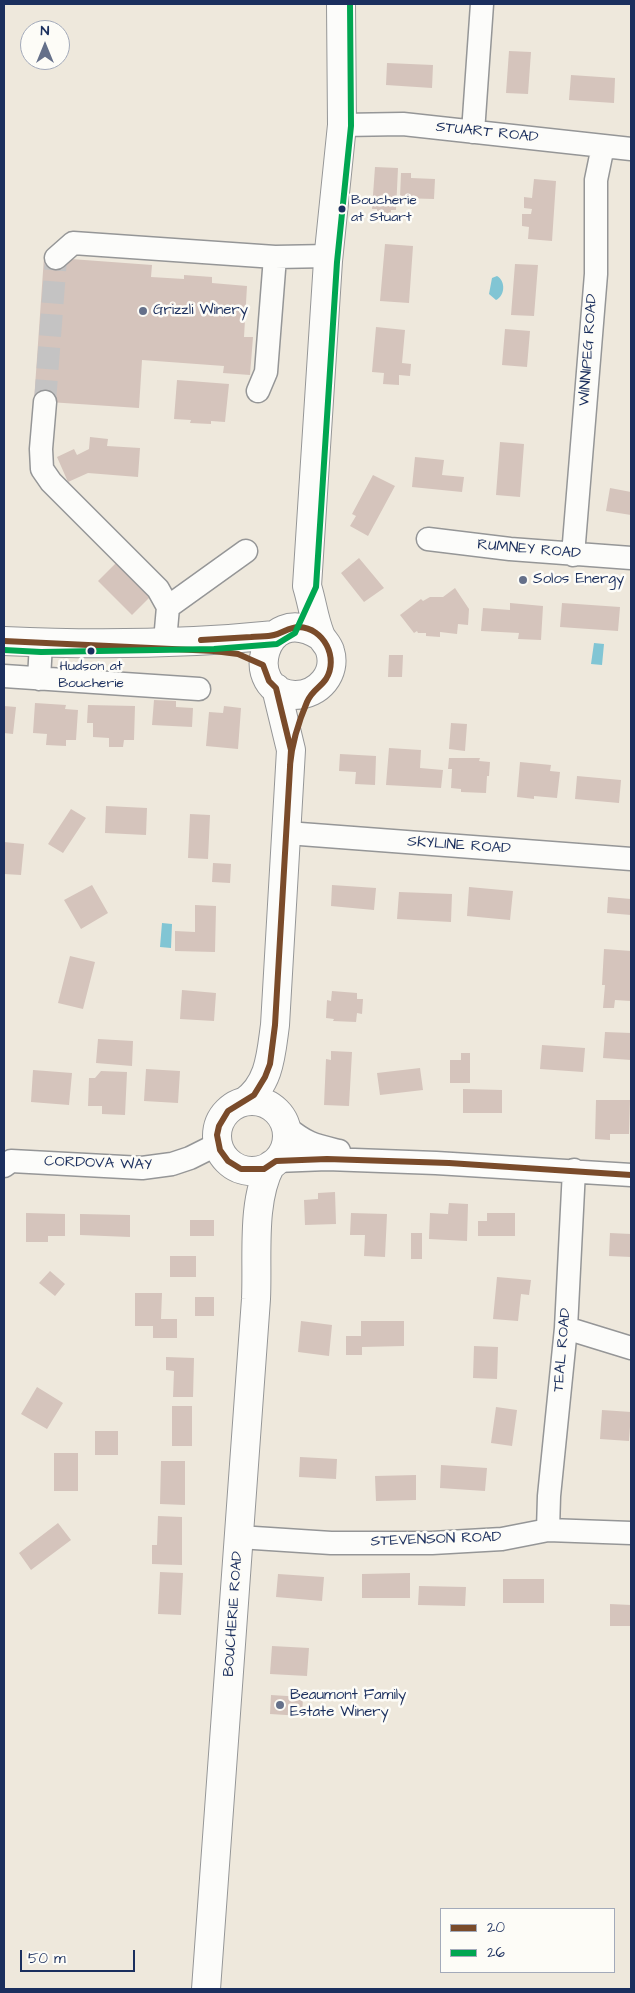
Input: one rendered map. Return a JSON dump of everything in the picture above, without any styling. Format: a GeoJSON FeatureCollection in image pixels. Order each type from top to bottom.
{"type":"FeatureCollection","features":[{"type":"Feature","properties":{"kind":"main road"},"geometry":{"type":"LineString","coordinates":[[4,641],[214,651],[238,654],[293,695],[312,692],[326,679],[331,667],[330,650],[320,636],[307,586],[329,256],[342,125],[341,4]]}},
{"type":"Feature","properties":{"kind":"main road"},"geometry":{"type":"LineString","coordinates":[[291,748],[264,653],[268,643],[281,631],[307,586]]}},
{"type":"Feature","properties":{"kind":"main road"},"geometry":{"type":"LineString","coordinates":[[43,643],[240,638],[303,627],[320,636]]}},
{"type":"Feature","properties":{"kind":"main road"},"geometry":{"type":"LineString","coordinates":[[275,1025],[287,1136],[286,1146],[273,1163],[256,1170],[241,1169],[226,1155],[217,1135],[222,1118],[235,1106],[254,1095],[265,1077],[270,1064],[275,1025],[291,748],[312,692]]}},
{"type":"Feature","properties":{"kind":"main road"},"geometry":{"type":"LineString","coordinates":[[244,1102],[254,1101],[265,1104],[274,1109],[284,1122]]}},
{"type":"Feature","properties":{"kind":"main road","name":"BOUCHERIE ROAD"},"geometry":{"type":"LineString","coordinates":[[226,1155],[256,1239]]}},
{"type":"Feature","properties":{"kind":"main road","name":"BOUCHERIE ROAD"},"geometry":{"type":"LineString","coordinates":[[206,1989],[258,1266],[256,1239],[264,1178],[273,1163]]}},
{"type":"Feature","properties":{"kind":"street"},"geometry":{"type":"LineString","coordinates":[[473,132],[482,4]]}},
{"type":"Feature","properties":{"kind":"street","name":"STUART ROAD"},"geometry":{"type":"LineString","coordinates":[[342,125],[403,124],[631,148]]}},
{"type":"Feature","properties":{"kind":"street","name":"WINNIPEG ROAD"},"geometry":{"type":"LineString","coordinates":[[573,555],[596,274],[596,180],[603,146]]}},
{"type":"Feature","properties":{"kind":"street"},"geometry":{"type":"LineString","coordinates":[[56,258],[73,243],[275,257],[329,256]]}},
{"type":"Feature","properties":{"kind":"street"},"geometry":{"type":"LineString","coordinates":[[258,391],[266,372],[275,257]]}},
{"type":"Feature","properties":{"kind":"street"},"geometry":{"type":"LineString","coordinates":[[44,402],[41,449],[42,468],[51,482],[158,589],[168,607],[165,641]]}},
{"type":"Feature","properties":{"kind":"street","name":"RUMNEY ROAD"},"geometry":{"type":"LineString","coordinates":[[428,539],[573,555],[631,558]]}},
{"type":"Feature","properties":{"kind":"street"},"geometry":{"type":"LineString","coordinates":[[168,607],[246,551]]}},
{"type":"Feature","properties":{"kind":"street"},"geometry":{"type":"LineString","coordinates":[[39,679],[43,643]]}},
{"type":"Feature","properties":{"kind":"street"},"geometry":{"type":"LineString","coordinates":[[4,676],[199,689]]}},
{"type":"Feature","properties":{"kind":"street","name":"SKYLINE ROAD"},"geometry":{"type":"LineString","coordinates":[[287,833],[631,858]]}},
{"type":"Feature","properties":{"kind":"street"},"geometry":{"type":"LineString","coordinates":[[284,1122],[303,1140],[311,1144],[392,1162]]}},
{"type":"Feature","properties":{"kind":"street","name":"CORDOVA WAY"},"geometry":{"type":"LineString","coordinates":[[6,1162],[142,1168],[172,1164],[196,1156],[226,1155]]}},
{"type":"Feature","properties":{"kind":"street"},"geometry":{"type":"LineString","coordinates":[[273,1163],[327,1159],[449,1163],[631,1175]]}},
{"type":"Feature","properties":{"kind":"street","name":"TEAL ROAD"},"geometry":{"type":"LineString","coordinates":[[548,1530],[549,1496],[566,1328],[574,1170]]}},
{"type":"Feature","properties":{"kind":"street"},"geometry":{"type":"LineString","coordinates":[[566,1328],[631,1348]]}},
{"type":"Feature","properties":{"kind":"street","name":"STEVENSON ROAD"},"geometry":{"type":"LineString","coordinates":[[239,1537],[331,1543],[432,1543],[502,1539],[548,1530],[631,1533]]}},
{"type":"Feature","properties":{"kind":"water"},"geometry":{"type":"Polygon","coordinates":[[[497,276],[502,281],[503,292],[496,300],[489,294],[492,278],[497,276]]]}},
{"type":"Feature","properties":{"kind":"water"},"geometry":{"type":"Polygon","coordinates":[[[594,643],[604,644],[602,665],[591,664],[594,643]]]}},
{"type":"Feature","properties":{"kind":"water"},"geometry":{"type":"Polygon","coordinates":[[[162,923],[172,924],[171,948],[160,947],[162,923]]]}},
{"type":"Feature","properties":{"kind":"building"},"geometry":{"type":"Polygon","coordinates":[[[509,51],[531,52],[528,94],[506,93],[509,51]]]}},
{"type":"Feature","properties":{"kind":"building"},"geometry":{"type":"Polygon","coordinates":[[[387,63],[433,65],[432,88],[386,85],[387,63]]]}},
{"type":"Feature","properties":{"kind":"building"},"geometry":{"type":"Polygon","coordinates":[[[571,75],[615,78],[614,103],[569,100],[571,75]]]}},
{"type":"Feature","properties":{"kind":"building"},"geometry":{"type":"Polygon","coordinates":[[[375,167],[398,168],[396,210],[391,210],[391,219],[377,218],[377,209],[372,209],[375,167]]]}},
{"type":"Feature","properties":{"kind":"building"},"geometry":{"type":"Polygon","coordinates":[[[401,173],[411,173],[411,178],[435,179],[434,199],[400,198],[401,173]]]}},
{"type":"Feature","properties":{"kind":"building"},"geometry":{"type":"Polygon","coordinates":[[[534,179],[556,181],[552,241],[528,239],[529,227],[522,226],[522,214],[531,214],[532,209],[524,208],[524,197],[532,198],[534,179]]]}},
{"type":"Feature","properties":{"kind":"building"},"geometry":{"type":"Polygon","coordinates":[[[385,244],[413,246],[409,303],[380,301],[385,244]]]}},
{"type":"Feature","properties":{"kind":"building","name":"Grizzli Winery"},"geometry":{"type":"Polygon","coordinates":[[[44,257],[152,265],[151,277],[184,279],[184,275],[212,277],[212,283],[247,286],[244,337],[253,337],[250,375],[223,373],[224,366],[142,360],[139,408],[34,401],[44,257]]]}},
{"type":"Feature","properties":{"kind":"building"},"geometry":{"type":"Polygon","coordinates":[[[515,264],[538,265],[534,316],[511,315],[515,264]]]}},
{"type":"Feature","properties":{"kind":"building"},"geometry":{"type":"Polygon","coordinates":[[[376,327],[405,330],[402,363],[411,364],[410,376],[399,375],[399,385],[383,384],[384,373],[372,372],[376,327]]]}},
{"type":"Feature","properties":{"kind":"building"},"geometry":{"type":"Polygon","coordinates":[[[505,329],[530,331],[527,367],[502,365],[505,329]]]}},
{"type":"Feature","properties":{"kind":"building"},"geometry":{"type":"Polygon","coordinates":[[[177,380],[229,384],[225,422],[211,421],[211,424],[190,423],[191,420],[174,419],[177,380]]]}},
{"type":"Feature","properties":{"kind":"building"},"geometry":{"type":"Polygon","coordinates":[[[90,437],[108,439],[107,446],[140,448],[138,477],[88,473],[68,482],[57,457],[74,449],[77,455],[89,449],[90,437]]]}},
{"type":"Feature","properties":{"kind":"building"},"geometry":{"type":"Polygon","coordinates":[[[500,442],[524,444],[520,497],[496,495],[500,442]]]}},
{"type":"Feature","properties":{"kind":"building"},"geometry":{"type":"Polygon","coordinates":[[[415,457],[444,460],[442,475],[464,477],[462,492],[412,487],[415,457]]]}},
{"type":"Feature","properties":{"kind":"building"},"geometry":{"type":"Polygon","coordinates":[[[373,475],[395,486],[368,536],[350,526],[356,516],[352,514],[373,475]]]}},
{"type":"Feature","properties":{"kind":"building"},"geometry":{"type":"Polygon","coordinates":[[[610,488],[631,492],[631,515],[606,511],[610,488]]]}},
{"type":"Feature","properties":{"kind":"building"},"geometry":{"type":"Polygon","coordinates":[[[359,558],[384,588],[364,602],[341,573],[359,558]]]}},
{"type":"Feature","properties":{"kind":"building"},"geometry":{"type":"Polygon","coordinates":[[[116,563],[151,596],[132,615],[98,581],[116,563]]]}},
{"type":"Feature","properties":{"kind":"building"},"geometry":{"type":"Polygon","coordinates":[[[455,588],[469,609],[468,625],[458,624],[457,634],[440,632],[440,637],[426,636],[426,633],[418,633],[417,631],[414,633],[400,615],[421,599],[423,601],[430,597],[443,597],[455,588]]]}},
{"type":"Feature","properties":{"kind":"building"},"geometry":{"type":"Polygon","coordinates":[[[510,603],[543,606],[541,640],[518,639],[519,633],[481,631],[483,608],[510,610],[510,603]]]}},
{"type":"Feature","properties":{"kind":"building"},"geometry":{"type":"Polygon","coordinates":[[[562,603],[620,607],[618,631],[560,627],[562,603]]]}},
{"type":"Feature","properties":{"kind":"building"},"geometry":{"type":"Polygon","coordinates":[[[389,655],[403,655],[402,677],[388,677],[389,655]]]}},
{"type":"Feature","properties":{"kind":"building"},"geometry":{"type":"Polygon","coordinates":[[[154,700],[176,701],[176,707],[193,708],[192,727],[152,725],[154,700]]]}},
{"type":"Feature","properties":{"kind":"building"},"geometry":{"type":"Polygon","coordinates":[[[35,703],[66,705],[65,709],[78,710],[76,740],[66,740],[66,746],[46,745],[47,734],[33,733],[35,703]]]}},
{"type":"Feature","properties":{"kind":"building"},"geometry":{"type":"Polygon","coordinates":[[[88,705],[135,706],[134,740],[124,740],[123,747],[109,747],[109,738],[93,737],[93,723],[87,723],[88,705]]]}},
{"type":"Feature","properties":{"kind":"building"},"geometry":{"type":"Polygon","coordinates":[[[4,706],[16,707],[13,734],[4,733],[4,706]]]}},
{"type":"Feature","properties":{"kind":"building"},"geometry":{"type":"Polygon","coordinates":[[[224,706],[241,708],[238,749],[206,746],[209,712],[223,713],[224,706]]]}},
{"type":"Feature","properties":{"kind":"building"},"geometry":{"type":"Polygon","coordinates":[[[451,723],[467,724],[465,751],[449,749],[451,723]]]}},
{"type":"Feature","properties":{"kind":"building"},"geometry":{"type":"Polygon","coordinates":[[[389,748],[421,750],[420,768],[443,770],[441,788],[386,785],[389,748]]]}},
{"type":"Feature","properties":{"kind":"building"},"geometry":{"type":"Polygon","coordinates":[[[340,754],[376,756],[375,785],[355,784],[356,772],[339,771],[340,754]]]}},
{"type":"Feature","properties":{"kind":"building"},"geometry":{"type":"Polygon","coordinates":[[[449,758],[480,758],[479,761],[490,762],[486,793],[461,792],[461,789],[451,788],[452,769],[448,769],[449,758]]]}},
{"type":"Feature","properties":{"kind":"building"},"geometry":{"type":"Polygon","coordinates":[[[520,762],[551,765],[550,771],[560,772],[557,798],[534,796],[534,799],[517,797],[520,762]]]}},
{"type":"Feature","properties":{"kind":"building"},"geometry":{"type":"Polygon","coordinates":[[[577,776],[621,780],[619,803],[575,799],[577,776]]]}},
{"type":"Feature","properties":{"kind":"building"},"geometry":{"type":"Polygon","coordinates":[[[106,806],[147,808],[146,835],[105,833],[106,806]]]}},
{"type":"Feature","properties":{"kind":"building"},"geometry":{"type":"Polygon","coordinates":[[[71,809],[86,818],[63,853],[48,844],[71,809]]]}},
{"type":"Feature","properties":{"kind":"building"},"geometry":{"type":"Polygon","coordinates":[[[190,814],[210,815],[208,859],[188,858],[190,814]]]}},
{"type":"Feature","properties":{"kind":"building"},"geometry":{"type":"Polygon","coordinates":[[[4,842],[24,844],[21,875],[4,874],[4,842]]]}},
{"type":"Feature","properties":{"kind":"building"},"geometry":{"type":"Polygon","coordinates":[[[213,863],[231,864],[230,883],[212,882],[213,863]]]}},
{"type":"Feature","properties":{"kind":"building"},"geometry":{"type":"Polygon","coordinates":[[[92,885],[108,913],[81,929],[64,900],[92,885]]]}},
{"type":"Feature","properties":{"kind":"building"},"geometry":{"type":"Polygon","coordinates":[[[332,885],[376,888],[374,910],[331,906],[332,885]]]}},
{"type":"Feature","properties":{"kind":"building"},"geometry":{"type":"Polygon","coordinates":[[[469,887],[513,891],[510,920],[467,916],[469,887]]]}},
{"type":"Feature","properties":{"kind":"building"},"geometry":{"type":"Polygon","coordinates":[[[399,892],[452,894],[451,922],[397,919],[399,892]]]}},
{"type":"Feature","properties":{"kind":"building"},"geometry":{"type":"Polygon","coordinates":[[[608,897],[631,899],[631,915],[607,913],[608,897]]]}},
{"type":"Feature","properties":{"kind":"building"},"geometry":{"type":"Polygon","coordinates":[[[195,905],[216,906],[215,952],[175,951],[175,931],[195,932],[195,905]]]}},
{"type":"Feature","properties":{"kind":"building"},"geometry":{"type":"Polygon","coordinates":[[[604,949],[631,951],[631,1001],[615,1000],[614,1008],[603,1008],[605,985],[602,985],[604,949]]]}},
{"type":"Feature","properties":{"kind":"building"},"geometry":{"type":"Polygon","coordinates":[[[70,956],[95,962],[83,1009],[58,1003],[70,956]]]}},
{"type":"Feature","properties":{"kind":"building"},"geometry":{"type":"Polygon","coordinates":[[[182,990],[216,993],[214,1021],[180,1019],[182,990]]]}},
{"type":"Feature","properties":{"kind":"building"},"geometry":{"type":"Polygon","coordinates":[[[332,991],[357,993],[357,999],[363,999],[362,1014],[357,1013],[356,1022],[333,1021],[334,1019],[326,1018],[327,1000],[331,1001],[332,991]]]}},
{"type":"Feature","properties":{"kind":"building"},"geometry":{"type":"Polygon","coordinates":[[[605,1032],[631,1033],[631,1060],[603,1058],[605,1032]]]}},
{"type":"Feature","properties":{"kind":"building"},"geometry":{"type":"Polygon","coordinates":[[[98,1039],[133,1041],[132,1066],[96,1063],[98,1039]]]}},
{"type":"Feature","properties":{"kind":"building"},"geometry":{"type":"Polygon","coordinates":[[[542,1045],[585,1048],[583,1072],[540,1069],[542,1045]]]}},
{"type":"Feature","properties":{"kind":"building"},"geometry":{"type":"Polygon","coordinates":[[[331,1051],[352,1052],[349,1106],[324,1105],[326,1059],[331,1060],[331,1051]]]}},
{"type":"Feature","properties":{"kind":"building"},"geometry":{"type":"Polygon","coordinates":[[[461,1053],[470,1053],[470,1083],[450,1083],[450,1060],[461,1060],[461,1053]]]}},
{"type":"Feature","properties":{"kind":"building"},"geometry":{"type":"Polygon","coordinates":[[[420,1068],[423,1090],[380,1095],[377,1073],[420,1068]]]}},
{"type":"Feature","properties":{"kind":"building"},"geometry":{"type":"Polygon","coordinates":[[[146,1069],[180,1071],[178,1103],[144,1101],[146,1069]]]}},
{"type":"Feature","properties":{"kind":"building"},"geometry":{"type":"Polygon","coordinates":[[[33,1070],[72,1073],[69,1105],[31,1102],[33,1070]]]}},
{"type":"Feature","properties":{"kind":"building"},"geometry":{"type":"Polygon","coordinates":[[[101,1071],[127,1072],[125,1115],[102,1114],[102,1106],[88,1106],[89,1078],[95,1078],[101,1071]]]}},
{"type":"Feature","properties":{"kind":"building"},"geometry":{"type":"Polygon","coordinates":[[[463,1089],[502,1090],[502,1113],[463,1113],[463,1089]]]}},
{"type":"Feature","properties":{"kind":"building"},"geometry":{"type":"Polygon","coordinates":[[[596,1100],[630,1100],[629,1134],[610,1134],[610,1140],[595,1139],[596,1100]]]}},
{"type":"Feature","properties":{"kind":"building"},"geometry":{"type":"Polygon","coordinates":[[[335,1192],[336,1224],[305,1225],[304,1200],[318,1199],[318,1193],[335,1192]]]}},
{"type":"Feature","properties":{"kind":"building"},"geometry":{"type":"Polygon","coordinates":[[[449,1203],[468,1204],[467,1241],[429,1239],[430,1213],[448,1214],[449,1203]]]}},
{"type":"Feature","properties":{"kind":"building"},"geometry":{"type":"Polygon","coordinates":[[[26,1213],[65,1214],[65,1236],[48,1236],[48,1242],[26,1242],[26,1213]]]}},
{"type":"Feature","properties":{"kind":"building"},"geometry":{"type":"Polygon","coordinates":[[[351,1213],[387,1214],[385,1257],[364,1256],[365,1235],[350,1235],[351,1213]]]}},
{"type":"Feature","properties":{"kind":"building"},"geometry":{"type":"Polygon","coordinates":[[[487,1213],[515,1213],[515,1236],[478,1236],[478,1221],[487,1221],[487,1213]]]}},
{"type":"Feature","properties":{"kind":"building"},"geometry":{"type":"Polygon","coordinates":[[[80,1214],[130,1215],[130,1237],[80,1235],[80,1214]]]}},
{"type":"Feature","properties":{"kind":"building"},"geometry":{"type":"Polygon","coordinates":[[[190,1220],[214,1220],[214,1236],[190,1236],[190,1220]]]}},
{"type":"Feature","properties":{"kind":"building"},"geometry":{"type":"Polygon","coordinates":[[[411,1233],[422,1233],[422,1259],[411,1259],[411,1233]]]}},
{"type":"Feature","properties":{"kind":"building"},"geometry":{"type":"Polygon","coordinates":[[[610,1233],[631,1234],[631,1257],[609,1256],[610,1233]]]}},
{"type":"Feature","properties":{"kind":"building"},"geometry":{"type":"Polygon","coordinates":[[[170,1256],[196,1256],[196,1277],[170,1277],[170,1256]]]}},
{"type":"Feature","properties":{"kind":"building"},"geometry":{"type":"Polygon","coordinates":[[[50,1271],[65,1284],[55,1296],[39,1283],[50,1271]]]}},
{"type":"Feature","properties":{"kind":"building"},"geometry":{"type":"Polygon","coordinates":[[[497,1277],[531,1280],[529,1295],[521,1294],[518,1321],[493,1319],[497,1277]]]}},
{"type":"Feature","properties":{"kind":"building"},"geometry":{"type":"Polygon","coordinates":[[[135,1293],[162,1293],[161,1319],[177,1319],[177,1338],[153,1338],[153,1326],[135,1326],[135,1293]]]}},
{"type":"Feature","properties":{"kind":"building"},"geometry":{"type":"Polygon","coordinates":[[[195,1297],[214,1297],[214,1316],[195,1316],[195,1297]]]}},
{"type":"Feature","properties":{"kind":"building"},"geometry":{"type":"Polygon","coordinates":[[[301,1321],[332,1325],[329,1356],[298,1352],[301,1321]]]}},
{"type":"Feature","properties":{"kind":"building"},"geometry":{"type":"Polygon","coordinates":[[[361,1321],[404,1321],[404,1346],[362,1347],[362,1355],[346,1355],[346,1336],[361,1336],[361,1321]]]}},
{"type":"Feature","properties":{"kind":"building"},"geometry":{"type":"Polygon","coordinates":[[[474,1346],[498,1347],[497,1379],[473,1378],[474,1346]]]}},
{"type":"Feature","properties":{"kind":"building"},"geometry":{"type":"Polygon","coordinates":[[[166,1357],[194,1358],[193,1397],[173,1397],[174,1371],[166,1370],[166,1357]]]}},
{"type":"Feature","properties":{"kind":"building"},"geometry":{"type":"Polygon","coordinates":[[[37,1387],[63,1403],[47,1429],[21,1414],[37,1387]]]}},
{"type":"Feature","properties":{"kind":"building"},"geometry":{"type":"Polygon","coordinates":[[[172,1406],[192,1406],[192,1446],[172,1446],[172,1406]]]}},
{"type":"Feature","properties":{"kind":"building"},"geometry":{"type":"Polygon","coordinates":[[[496,1407],[517,1410],[512,1446],[491,1443],[496,1407]]]}},
{"type":"Feature","properties":{"kind":"building"},"geometry":{"type":"Polygon","coordinates":[[[602,1410],[631,1412],[629,1441],[600,1439],[602,1410]]]}},
{"type":"Feature","properties":{"kind":"building"},"geometry":{"type":"Polygon","coordinates":[[[95,1431],[118,1431],[118,1455],[95,1455],[95,1431]]]}},
{"type":"Feature","properties":{"kind":"building"},"geometry":{"type":"Polygon","coordinates":[[[54,1453],[78,1453],[78,1491],[54,1491],[54,1453]]]}},
{"type":"Feature","properties":{"kind":"building"},"geometry":{"type":"Polygon","coordinates":[[[300,1457],[337,1459],[336,1479],[299,1477],[300,1457]]]}},
{"type":"Feature","properties":{"kind":"building"},"geometry":{"type":"Polygon","coordinates":[[[161,1461],[185,1461],[185,1505],[160,1504],[161,1461]]]}},
{"type":"Feature","properties":{"kind":"building"},"geometry":{"type":"Polygon","coordinates":[[[441,1465],[487,1468],[485,1491],[440,1488],[441,1465]]]}},
{"type":"Feature","properties":{"kind":"building"},"geometry":{"type":"Polygon","coordinates":[[[416,1475],[416,1500],[376,1501],[375,1476],[416,1475]]]}},
{"type":"Feature","properties":{"kind":"building"},"geometry":{"type":"Polygon","coordinates":[[[158,1516],[182,1517],[182,1565],[152,1564],[152,1545],[157,1545],[158,1516]]]}},
{"type":"Feature","properties":{"kind":"building"},"geometry":{"type":"Polygon","coordinates":[[[58,1523],[71,1540],[31,1570],[19,1553],[58,1523]]]}},
{"type":"Feature","properties":{"kind":"building"},"geometry":{"type":"Polygon","coordinates":[[[160,1572],[183,1573],[181,1615],[158,1614],[160,1572]]]}},
{"type":"Feature","properties":{"kind":"building"},"geometry":{"type":"Polygon","coordinates":[[[410,1573],[410,1598],[362,1598],[362,1574],[410,1573]]]}},
{"type":"Feature","properties":{"kind":"building"},"geometry":{"type":"Polygon","coordinates":[[[278,1574],[324,1577],[322,1601],[276,1597],[278,1574]]]}},
{"type":"Feature","properties":{"kind":"building"},"geometry":{"type":"Polygon","coordinates":[[[503,1579],[544,1579],[544,1603],[503,1603],[503,1579]]]}},
{"type":"Feature","properties":{"kind":"building"},"geometry":{"type":"Polygon","coordinates":[[[419,1586],[466,1587],[465,1606],[418,1605],[419,1586]]]}},
{"type":"Feature","properties":{"kind":"building"},"geometry":{"type":"Polygon","coordinates":[[[610,1604],[631,1605],[631,1626],[610,1626],[610,1604]]]}},
{"type":"Feature","properties":{"kind":"building"},"geometry":{"type":"Polygon","coordinates":[[[272,1646],[309,1648],[307,1676],[270,1674],[272,1646]]]}},
{"type":"Feature","properties":{"kind":"building"},"geometry":{"type":"Polygon","coordinates":[[[271,1695],[303,1697],[302,1716],[270,1714],[271,1695]]]}},
{"type":"Feature","properties":{"kind":"tunnel"},"geometry":{"type":"LineString","coordinates":[[45,402],[56,258]]}},
{"type":"Feature","properties":{"kind":"transit line","name":"26"},"geometry":{"type":"LineString","coordinates":[[4,650],[41,652],[214,649],[277,644],[295,633],[316,587],[337,262],[351,126],[350,4]]}},
{"type":"Feature","properties":{"kind":"transit line","name":"20"},"geometry":{"type":"LineString","coordinates":[[201,640],[268,636],[299,627],[308,629],[322,638],[330,654],[330,671],[326,679],[307,702],[296,733],[290,765]]}},
{"type":"Feature","properties":{"kind":"transit line","name":"20"},"geometry":{"type":"LineString","coordinates":[[4,641],[214,651],[238,654],[263,665],[269,681],[276,688],[291,750],[275,1025],[270,1064],[265,1077],[254,1095],[228,1111],[219,1126],[217,1135],[220,1150],[228,1161],[241,1169],[264,1169],[276,1161],[327,1159],[449,1163],[631,1175]]}},
{"type":"Feature","properties":{"kind":"place","name":"Boucherie at Stuart"},"geometry":{"type":"Point","coordinates":[342,209]}},
{"type":"Feature","properties":{"kind":"place","name":"Grizzli Winery"},"geometry":{"type":"Point","coordinates":[143,311]}},
{"type":"Feature","properties":{"kind":"place","name":"Solos Energy"},"geometry":{"type":"Point","coordinates":[523,580]}},
{"type":"Feature","properties":{"kind":"place","name":"Hudson at Boucherie"},"geometry":{"type":"Point","coordinates":[91,651]}},
{"type":"Feature","properties":{"kind":"place","name":"Beaumont Family Estate Winery"},"geometry":{"type":"Point","coordinates":[280,1705]}}]}
